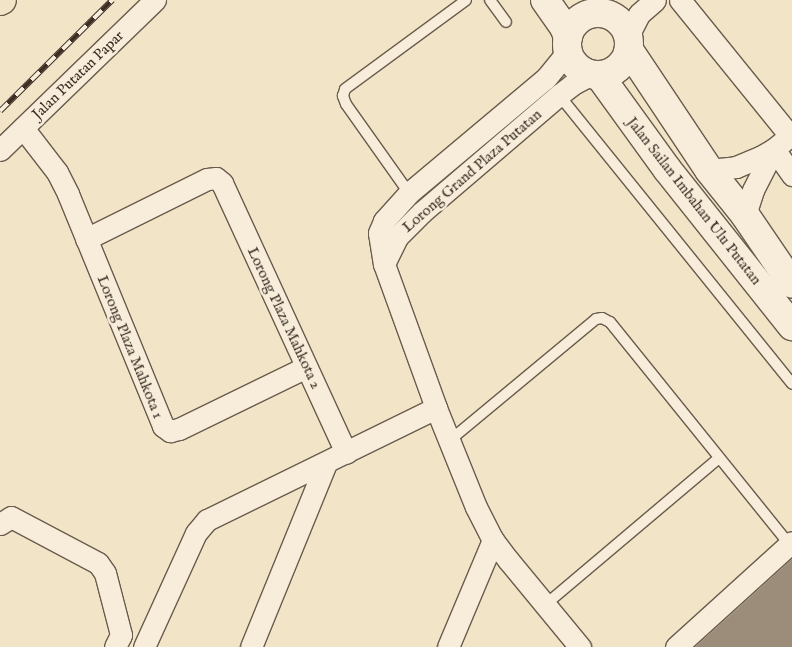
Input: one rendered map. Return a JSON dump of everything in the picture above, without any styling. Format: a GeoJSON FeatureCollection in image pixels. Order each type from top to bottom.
{"type":"FeatureCollection","features":[{"type":"Feature","properties":{"kind":"street","name":"Jalan Putatan Papar"},"geometry":{"type":"LineString","coordinates":[[0,150],[155,0]]}},
{"type":"Feature","properties":{"kind":"street"},"geometry":{"type":"LineString","coordinates":[[544,0],[564,27],[576,66],[595,74],[609,73],[618,67],[639,14],[655,0]]}},
{"type":"Feature","properties":{"kind":"street"},"geometry":{"type":"LineString","coordinates":[[680,0],[791,135],[774,149],[736,167],[709,170]]}},
{"type":"Feature","properties":{"kind":"street"},"geometry":{"type":"LineString","coordinates":[[568,44],[577,21],[603,8],[625,28],[628,43]]}},
{"type":"Feature","properties":{"kind":"street","name":"Jalan Sailan Imbahan Ulu Putatan"},"geometry":{"type":"LineString","coordinates":[[628,43],[709,170],[745,215],[792,284]]}},
{"type":"Feature","properties":{"kind":"street","name":"Lorong Grand Plaza Putatan"},"geometry":{"type":"LineString","coordinates":[[384,264],[380,233],[384,221],[409,193],[546,78],[568,44]]}},
{"type":"Feature","properties":{"kind":"street","name":"Lorong Grand Plaza Putatan"},"geometry":{"type":"LineString","coordinates":[[384,264],[396,237],[405,228],[559,95],[573,84],[595,74]]}},
{"type":"Feature","properties":{"kind":"street","name":"Jalan Sailan Imbahan Ulu Putatan"},"geometry":{"type":"LineString","coordinates":[[595,74],[667,169],[792,326]]}},
{"type":"Feature","properties":{"kind":"street","name":"Lorong Plaza Mahkota 1"},"geometry":{"type":"LineString","coordinates":[[24,128],[57,172],[163,426],[170,430],[179,429],[306,367]]}},
{"type":"Feature","properties":{"kind":"street"},"geometry":{"type":"LineString","coordinates":[[774,149],[792,175]]}},
{"type":"Feature","properties":{"kind":"street"},"geometry":{"type":"LineString","coordinates":[[745,215],[753,190],[774,149]]}},
{"type":"Feature","properties":{"kind":"street","name":"Lorong Plaza Mahkota 2"},"geometry":{"type":"LineString","coordinates":[[86,239],[208,179],[216,178],[222,183],[346,453]]}},
{"type":"Feature","properties":{"kind":"street"},"geometry":{"type":"LineString","coordinates":[[384,264],[436,408],[476,507],[493,540],[580,647]]}},
{"type":"Feature","properties":{"kind":"street"},"geometry":{"type":"LineString","coordinates":[[144,647],[196,533],[207,520],[326,464],[436,408]]}},
{"type":"Feature","properties":{"kind":"street"},"geometry":{"type":"LineString","coordinates":[[251,647],[326,464]]}},
{"type":"Feature","properties":{"kind":"street"},"geometry":{"type":"LineString","coordinates":[[0,524],[11,518],[98,563],[105,573],[121,635],[115,647]]}},
{"type":"Feature","properties":{"kind":"street"},"geometry":{"type":"LineString","coordinates":[[448,647],[493,540]]}},
{"type":"Feature","properties":{"kind":"street"},"geometry":{"type":"LineString","coordinates":[[676,647],[791,543]]}},
{"type":"Feature","properties":{"kind":"lane"},"geometry":{"type":"LineString","coordinates":[[409,193],[346,104],[343,96],[345,89],[466,0]]}},
{"type":"Feature","properties":{"kind":"lane"},"geometry":{"type":"LineString","coordinates":[[490,0],[506,22]]}},
{"type":"Feature","properties":{"kind":"lane"},"geometry":{"type":"LineString","coordinates":[[559,95],[792,384]]}},
{"type":"Feature","properties":{"kind":"lane"},"geometry":{"type":"LineString","coordinates":[[449,441],[596,319],[602,318],[610,322],[719,458],[791,543]]}},
{"type":"Feature","properties":{"kind":"lane"},"geometry":{"type":"LineString","coordinates":[[545,605],[719,458]]}},
{"type":"Feature","properties":{"kind":"building"},"geometry":{"type":"Polygon","coordinates":[[[792,559],[792,647],[695,647],[792,559]]]}},
{"type":"Feature","properties":{"kind":"railway"},"geometry":{"type":"LineString","coordinates":[[0,111],[112,0]]}}]}
